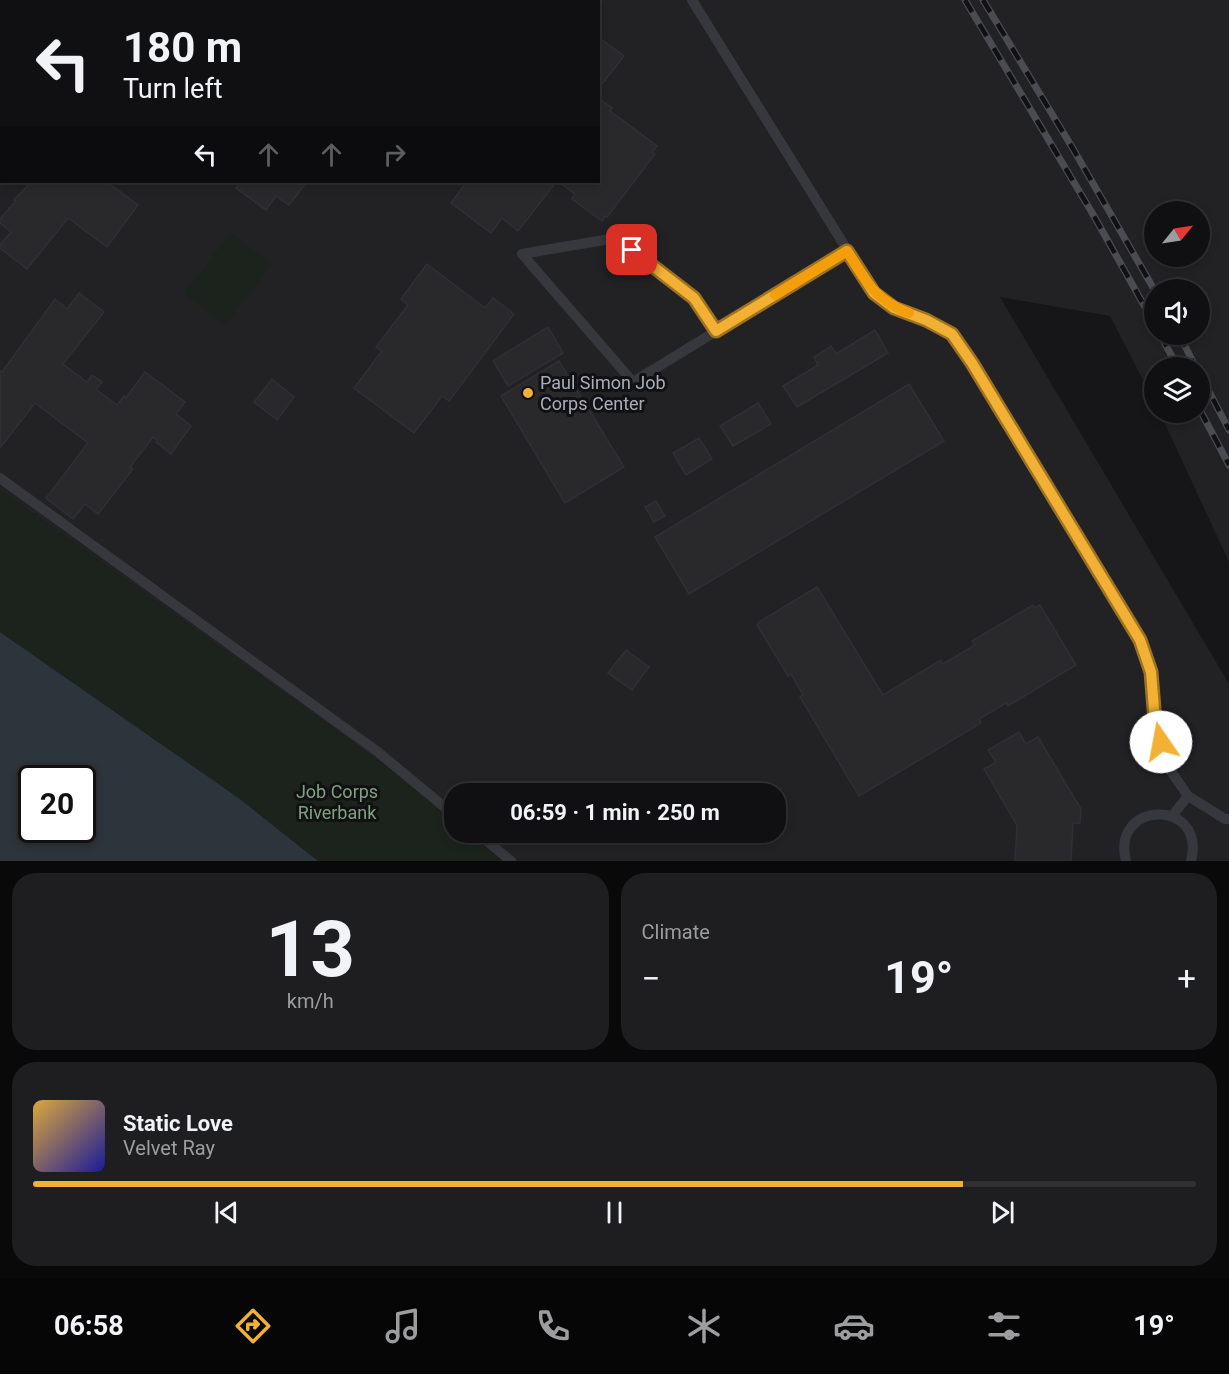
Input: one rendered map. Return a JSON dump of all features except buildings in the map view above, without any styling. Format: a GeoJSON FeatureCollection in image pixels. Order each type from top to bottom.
{"type":"FeatureCollection","features":[{"type":"Feature","properties":{"kind":"lane"},"geometry":{"type":"LineString","coordinates":[[692,0],[874,293],[894,308],[926,320],[952,334],[972,363],[1140,640],[1151,672],[1155,721],[1166,764],[1188,796],[1225,819],[1229,819]]}},
{"type":"Feature","properties":{"kind":"lane"},"geometry":{"type":"LineString","coordinates":[[716,331],[694,298],[616,238],[522,254],[633,382],[847,251]]}},
{"type":"Feature","properties":{"kind":"lane"},"geometry":{"type":"LineString","coordinates":[[0,478],[378,752],[444,807]]}},
{"type":"Feature","properties":{"kind":"lane"},"geometry":{"type":"LineString","coordinates":[[1172,816],[1188,796]]}},
{"type":"Feature","properties":{"kind":"lane"},"geometry":{"type":"LineString","coordinates":[[1126,861],[1124,840],[1129,830],[1137,821],[1148,815],[1159,813],[1172,816],[1188,829],[1194,850],[1191,861]]}},
{"type":"Feature","properties":{"kind":"lane"},"geometry":{"type":"LineString","coordinates":[[489,843],[511,861]]}},
{"type":"Feature","properties":{"kind":"shaded area","name":"Paul Simon Job Corps Center"},"geometry":{"type":"Polygon","coordinates":[[[600,0],[1229,0],[1229,562],[1165,423],[1210,423],[1210,357],[1144,357],[1144,382],[1110,316],[1000,297],[1229,684],[1229,861],[503,861],[481,843],[786,843],[786,783],[444,783],[444,812],[412,785],[0,490],[0,183],[600,183],[600,0]]]}},
{"type":"Feature","properties":{"kind":"shaded area"},"geometry":{"type":"Polygon","coordinates":[[[0,632],[240,799],[318,861],[0,861],[0,632]]]}},
{"type":"Feature","properties":{"kind":"green space"},"geometry":{"type":"Polygon","coordinates":[[[231,233],[272,264],[225,325],[184,294],[231,233]]]}},
{"type":"Feature","properties":{"kind":"green space","name":"Job Corps Riverbank"},"geometry":{"type":"Polygon","coordinates":[[[0,490],[412,785],[444,812],[444,843],[481,843],[503,861],[318,861],[240,799],[0,632],[0,490]]]}},
{"type":"Feature","properties":{"kind":"railway"},"geometry":{"type":"LineString","coordinates":[[965,0],[1094,216],[1144,305]]}},
{"type":"Feature","properties":{"kind":"railway"},"geometry":{"type":"LineString","coordinates":[[983,0],[1148,279]]}},
{"type":"Feature","properties":{"kind":"railway"},"geometry":{"type":"LineString","coordinates":[[1166,345],[1172,357]]}},
{"type":"Feature","properties":{"kind":"railway"},"geometry":{"type":"LineString","coordinates":[[1184,345],[1190,357]]}},
{"type":"Feature","properties":{"kind":"railway"},"geometry":{"type":"LineString","coordinates":[[1210,393],[1229,430]]}},
{"type":"Feature","properties":{"kind":"railway"},"geometry":{"type":"LineString","coordinates":[[1207,423],[1229,465]]}},
{"type":"Feature","properties":{"kind":"slow traffic"},"geometry":{"type":"LineString","coordinates":[[775,295],[847,251],[874,293],[894,308],[909,313]]}},
{"type":"Feature","properties":{"kind":"place","name":"Paul Simon Job Corps Center"},"geometry":{"type":"Point","coordinates":[528,393]}},
{"type":"Feature","properties":{"kind":"route"},"geometry":{"type":"LineString","coordinates":[[632,250],[694,298],[716,331],[847,251],[874,293],[894,308],[926,320],[952,334],[972,363],[1140,640],[1151,672],[1155,721],[1161,742]]}}]}
